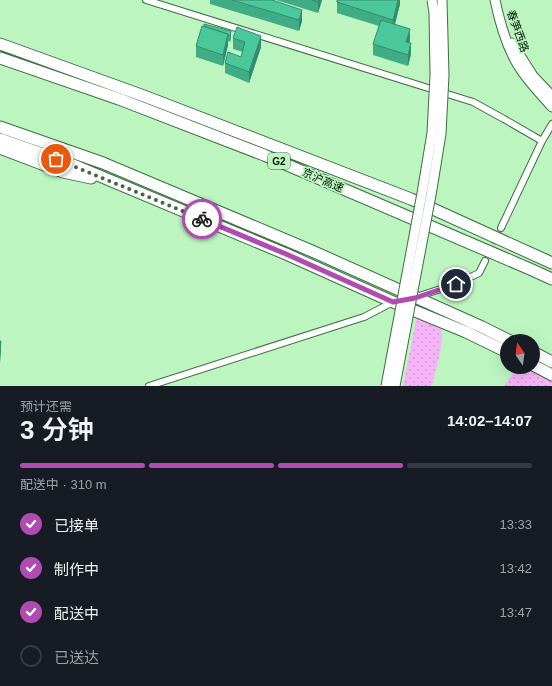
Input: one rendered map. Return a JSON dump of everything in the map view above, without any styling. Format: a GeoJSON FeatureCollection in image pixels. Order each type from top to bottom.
{"type":"FeatureCollection","features":[{"type":"Feature","properties":{"kind":"highway","name":"京沪高速"},"geometry":{"type":"LineString","coordinates":[[0,44],[144,96],[411,200],[552,264]]}},
{"type":"Feature","properties":{"kind":"highway","name":"京沪高速"},"geometry":{"type":"LineString","coordinates":[[0,58],[118,99],[264,154],[530,269],[552,280]]}},
{"type":"Feature","properties":{"kind":"highway"},"geometry":{"type":"LineString","coordinates":[[0,127],[103,163],[312,251],[500,336]]}},
{"type":"Feature","properties":{"kind":"highway"},"geometry":{"type":"LineString","coordinates":[[0,139],[71,164],[120,184],[286,254],[393,302],[466,332],[500,349]]}},
{"type":"Feature","properties":{"kind":"highway"},"geometry":{"type":"LineString","coordinates":[[0,148],[64,172],[120,184]]}},
{"type":"Feature","properties":{"kind":"highway"},"geometry":{"type":"LineString","coordinates":[[540,356],[552,362]]}},
{"type":"Feature","properties":{"kind":"highway"},"geometry":{"type":"LineString","coordinates":[[540,369],[552,375]]}},
{"type":"Feature","properties":{"kind":"main road"},"geometry":{"type":"LineString","coordinates":[[386,386],[432,133],[435,75],[434,13],[432,0]]}},
{"type":"Feature","properties":{"kind":"main road"},"geometry":{"type":"LineString","coordinates":[[395,386],[430,202],[441,134],[444,75],[442,0]]}},
{"type":"Feature","properties":{"kind":"main road","name":"春笋西路"},"geometry":{"type":"LineString","coordinates":[[495,0],[501,27],[513,57],[530,83],[552,107]]}},
{"type":"Feature","properties":{"kind":"main road","name":"春笋西路"},"geometry":{"type":"LineString","coordinates":[[500,0],[512,43],[533,76],[552,96]]}},
{"type":"Feature","properties":{"kind":"street"},"geometry":{"type":"LineString","coordinates":[[146,0],[473,102],[504,118],[542,141]]}},
{"type":"Feature","properties":{"kind":"street"},"geometry":{"type":"LineString","coordinates":[[501,228],[542,141],[552,124]]}},
{"type":"Feature","properties":{"kind":"street"},"geometry":{"type":"LineString","coordinates":[[149,386],[364,317],[393,302],[415,298],[456,284],[479,273],[484,261]]}},
{"type":"Feature","properties":{"kind":"shaded area"},"geometry":{"type":"Polygon","coordinates":[[[417,316],[440,326],[442,332],[441,347],[432,386],[403,386],[417,316]]]}},
{"type":"Feature","properties":{"kind":"shaded area"},"geometry":{"type":"Polygon","coordinates":[[[513,374],[539,374],[552,380],[552,386],[504,386],[513,374]]]}},
{"type":"Feature","properties":{"kind":"building"},"geometry":{"type":"Polygon","coordinates":[[[232,0],[272,0],[302,10],[299,20],[232,0]]]}},
{"type":"Feature","properties":{"kind":"building"},"geometry":{"type":"Polygon","coordinates":[[[337,0],[398,0],[393,20],[337,2],[337,0]]]}},
{"type":"Feature","properties":{"kind":"building"},"geometry":{"type":"Polygon","coordinates":[[[381,20],[410,29],[406,42],[411,43],[408,55],[373,44],[381,20]]]}},
{"type":"Feature","properties":{"kind":"building"},"geometry":{"type":"Polygon","coordinates":[[[204,24],[231,31],[230,36],[204,26],[204,24]]]}},
{"type":"Feature","properties":{"kind":"building"},"geometry":{"type":"Polygon","coordinates":[[[202,26],[228,34],[223,55],[196,46],[202,26]]]}},
{"type":"Feature","properties":{"kind":"building"},"geometry":{"type":"Polygon","coordinates":[[[237,27],[261,36],[249,72],[225,63],[228,52],[241,57],[245,42],[233,38],[237,27]]]}},
{"type":"Feature","properties":{"kind":"tunnel"},"geometry":{"type":"LineString","coordinates":[[485,261],[501,228]]}},
{"type":"Feature","properties":{"kind":"way so far"},"geometry":{"type":"LineString","coordinates":[[56,159],[202,219]]}},
{"type":"Feature","properties":{"kind":"route"},"geometry":{"type":"LineString","coordinates":[[202,219],[286,254],[393,302],[415,298],[456,284]]}}]}
